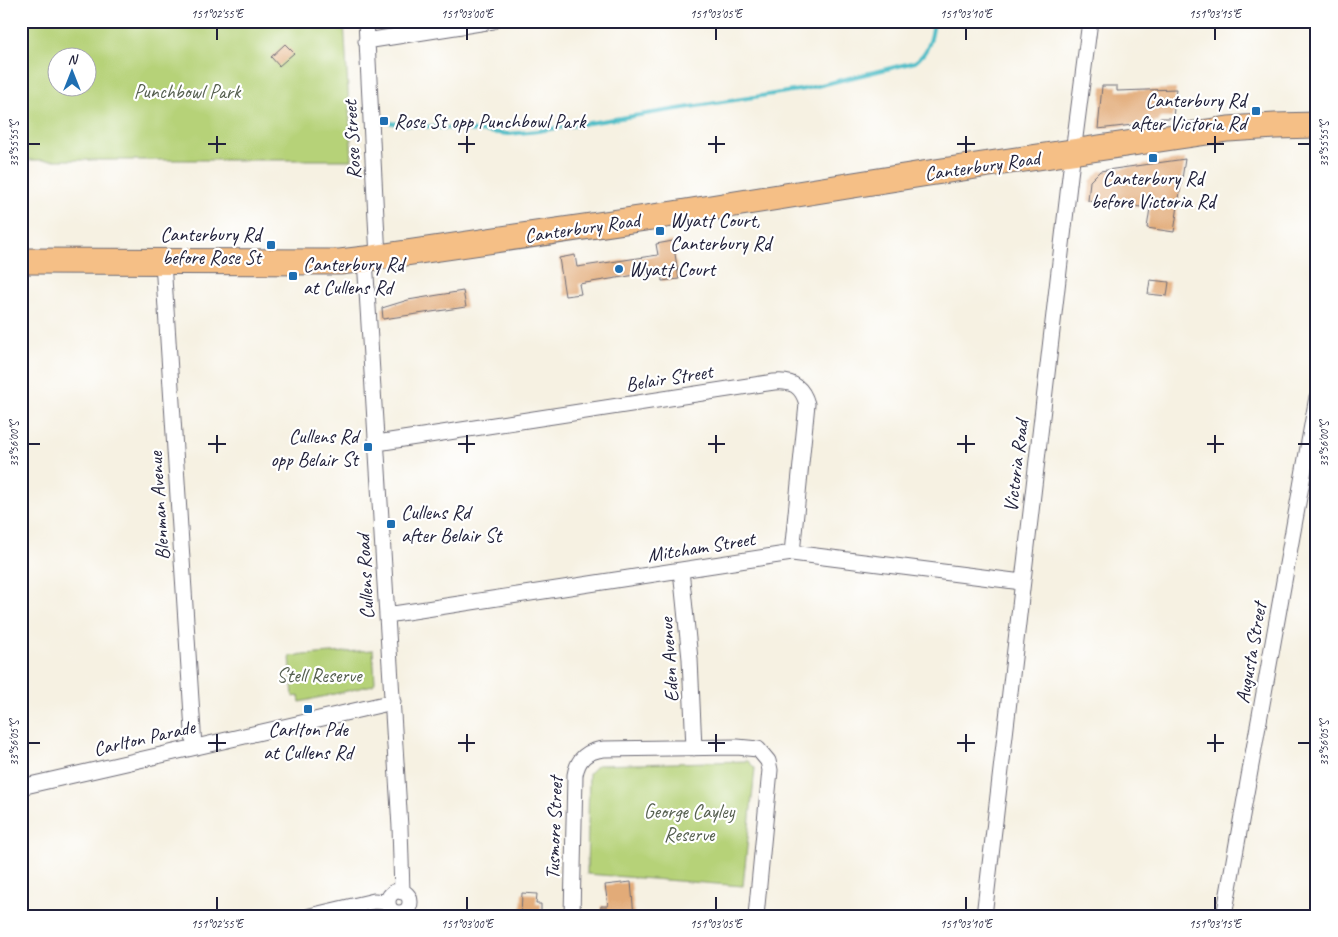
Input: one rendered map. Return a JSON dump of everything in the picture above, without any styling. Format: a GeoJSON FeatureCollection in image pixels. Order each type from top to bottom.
{"type":"FeatureCollection","features":[{"type":"Feature","properties":{"kind":"highway","name":"Canterbury Road"},"geometry":{"type":"LineString","coordinates":[[21,261],[340,262],[371,259],[673,214],[922,174],[1228,130],[1317,125]]}},
{"type":"Feature","properties":{"kind":"street","name":"Rose Street"},"geometry":{"type":"LineString","coordinates":[[366,21],[371,259]]}},
{"type":"Feature","properties":{"kind":"street"},"geometry":{"type":"LineString","coordinates":[[366,41],[493,21]]}},
{"type":"Feature","properties":{"kind":"street","name":"Victoria Road"},"geometry":{"type":"LineString","coordinates":[[984,916],[1022,582],[1090,21]]}},
{"type":"Feature","properties":{"kind":"street","name":"Cullens Road"},"geometry":{"type":"LineString","coordinates":[[371,259],[377,443],[400,827],[402,892]]}},
{"type":"Feature","properties":{"kind":"street","name":"Blenman Avenue"},"geometry":{"type":"LineString","coordinates":[[163,262],[194,748]]}},
{"type":"Feature","properties":{"kind":"street","name":"Belair Street"},"geometry":{"type":"LineString","coordinates":[[377,443],[784,381],[800,388],[806,404],[792,553]]}},
{"type":"Feature","properties":{"kind":"street","name":"Augusta Street"},"geometry":{"type":"LineString","coordinates":[[1224,916],[1317,397]]}},
{"type":"Feature","properties":{"kind":"street","name":"Mitcham Street"},"geometry":{"type":"LineString","coordinates":[[387,615],[792,553],[1022,582]]}},
{"type":"Feature","properties":{"kind":"street","name":"Eden Avenue"},"geometry":{"type":"LineString","coordinates":[[682,570],[690,659],[694,748]]}},
{"type":"Feature","properties":{"kind":"street","name":"Carlton Parade"},"geometry":{"type":"LineString","coordinates":[[21,787],[393,702]]}},
{"type":"Feature","properties":{"kind":"street"},"geometry":{"type":"LineString","coordinates":[[694,748],[750,747],[758,749],[768,761],[770,776],[756,916]]}},
{"type":"Feature","properties":{"kind":"street","name":"Tusmore Street"},"geometry":{"type":"LineString","coordinates":[[572,916],[575,775],[576,766],[580,760],[594,750],[694,748]]}},
{"type":"Feature","properties":{"kind":"street"},"geometry":{"type":"LineString","coordinates":[[402,892],[408,896],[409,900],[408,907],[403,914],[394,912],[388,902],[393,894],[402,892]]}},
{"type":"Feature","properties":{"kind":"street"},"geometry":{"type":"LineString","coordinates":[[310,916],[374,901],[388,902]]}},
{"type":"Feature","properties":{"kind":"green space","name":"Punchbowl Park"},"geometry":{"type":"Polygon","coordinates":[[[21,21],[344,21],[352,160],[21,160],[21,21]]]}},
{"type":"Feature","properties":{"kind":"green space","name":"Stell Reserve"},"geometry":{"type":"Polygon","coordinates":[[[373,650],[375,682],[373,685],[300,702],[299,696],[293,697],[290,656],[373,650]]]}},
{"type":"Feature","properties":{"kind":"green space","name":"George Cayley Reserve"},"geometry":{"type":"Polygon","coordinates":[[[748,761],[755,768],[743,886],[587,874],[589,773],[597,765],[748,761]]]}},
{"type":"Feature","properties":{"kind":"building"},"geometry":{"type":"Polygon","coordinates":[[[285,44],[294,53],[279,66],[271,57],[285,44]]]}},
{"type":"Feature","properties":{"kind":"building"},"geometry":{"type":"Polygon","coordinates":[[[1102,86],[1117,86],[1117,91],[1176,89],[1173,118],[1159,118],[1159,122],[1098,129],[1102,86]]]}},
{"type":"Feature","properties":{"kind":"building"},"geometry":{"type":"Polygon","coordinates":[[[1185,159],[1174,232],[1147,228],[1150,208],[1088,201],[1090,181],[1100,171],[1185,159]]]}},
{"type":"Feature","properties":{"kind":"building","name":"Wyatt Court"},"geometry":{"type":"Polygon","coordinates":[[[673,241],[679,279],[662,281],[661,271],[579,284],[581,294],[565,296],[559,258],[575,255],[577,267],[658,255],[656,244],[673,241]]]}},
{"type":"Feature","properties":{"kind":"building"},"geometry":{"type":"Polygon","coordinates":[[[1150,280],[1169,282],[1167,296],[1148,294],[1150,280]]]}},
{"type":"Feature","properties":{"kind":"building"},"geometry":{"type":"Polygon","coordinates":[[[463,291],[466,307],[383,319],[382,308],[408,300],[463,291]]]}},
{"type":"Feature","properties":{"kind":"building"},"geometry":{"type":"Polygon","coordinates":[[[631,882],[634,916],[600,916],[601,906],[608,906],[605,885],[631,882]]]}},
{"type":"Feature","properties":{"kind":"building"},"geometry":{"type":"Polygon","coordinates":[[[522,893],[537,894],[536,904],[541,904],[541,916],[521,916],[522,893]]]}},
{"type":"Feature","properties":{"kind":"waterway"},"geometry":{"type":"LineString","coordinates":[[391,123],[509,134],[805,89],[915,62],[927,49],[934,21]]}},
{"type":"Feature","properties":{"kind":"place","name":"Canterbury Rd after Victoria Rd"},"geometry":{"type":"Point","coordinates":[1256,111]}},
{"type":"Feature","properties":{"kind":"place","name":"Rose St opp Punchbowl Park"},"geometry":{"type":"Point","coordinates":[384,121]}},
{"type":"Feature","properties":{"kind":"place","name":"Canterbury Rd before Victoria Rd"},"geometry":{"type":"Point","coordinates":[1153,158]}},
{"type":"Feature","properties":{"kind":"place","name":"Wyatt Court, Canterbury Rd"},"geometry":{"type":"Point","coordinates":[660,231]}},
{"type":"Feature","properties":{"kind":"place","name":"Canterbury Rd before Rose St"},"geometry":{"type":"Point","coordinates":[271,245]}},
{"type":"Feature","properties":{"kind":"place","name":"Wyatt Court"},"geometry":{"type":"Point","coordinates":[619,269]}},
{"type":"Feature","properties":{"kind":"place","name":"Canterbury Rd at Cullens Rd"},"geometry":{"type":"Point","coordinates":[293,276]}},
{"type":"Feature","properties":{"kind":"place","name":"Cullens Rd opp Belair St"},"geometry":{"type":"Point","coordinates":[368,447]}},
{"type":"Feature","properties":{"kind":"place","name":"Cullens Rd after Belair St"},"geometry":{"type":"Point","coordinates":[391,524]}},
{"type":"Feature","properties":{"kind":"place","name":"Carlton Pde at Cullens Rd"},"geometry":{"type":"Point","coordinates":[308,709]}}]}
